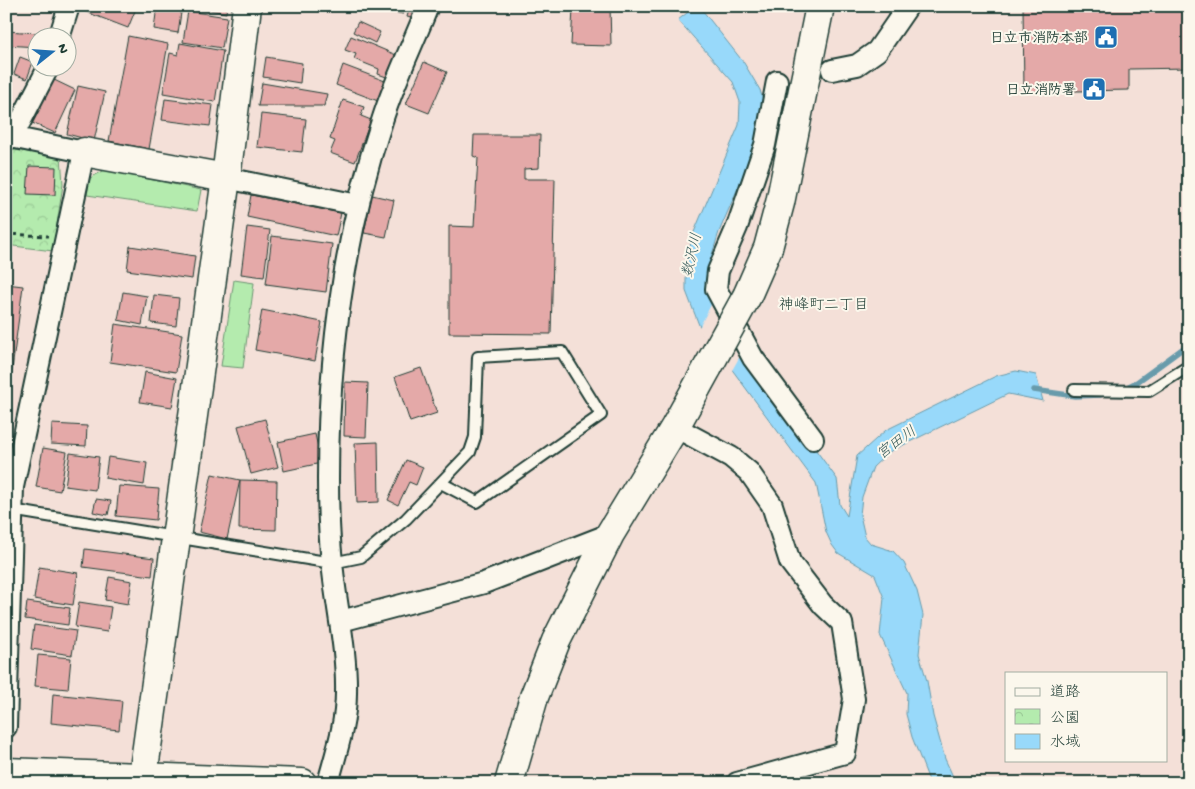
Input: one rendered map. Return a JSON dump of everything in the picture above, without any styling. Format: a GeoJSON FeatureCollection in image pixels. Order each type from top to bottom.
{"type":"FeatureCollection","features":[{"type":"Feature","properties":{"kind":"street"},"geometry":{"type":"LineString","coordinates":[[62,28],[70,6]]}},
{"type":"Feature","properties":{"kind":"street"},"geometry":{"type":"LineString","coordinates":[[142,780],[226,178],[247,6]]}},
{"type":"Feature","properties":{"kind":"street"},"geometry":{"type":"LineString","coordinates":[[328,783],[342,732],[346,695],[345,654],[332,563],[328,479],[333,353],[344,278],[358,205],[382,120],[428,6]]}},
{"type":"Feature","properties":{"kind":"street"},"geometry":{"type":"LineString","coordinates":[[509,783],[534,697],[556,641],[610,534],[675,427],[747,296],[768,248],[780,203],[820,6]]}},
{"type":"Feature","properties":{"kind":"street"},"geometry":{"type":"LineString","coordinates":[[832,70],[856,65],[876,51],[908,6]]}},
{"type":"Feature","properties":{"kind":"street"},"geometry":{"type":"LineString","coordinates":[[42,78],[10,136],[358,205]]}},
{"type":"Feature","properties":{"kind":"street"},"geometry":{"type":"LineString","coordinates":[[777,81],[765,146],[737,227],[718,271],[716,289],[753,358],[813,439]]}},
{"type":"Feature","properties":{"kind":"street"},"geometry":{"type":"LineString","coordinates":[[6,727],[8,585],[13,457],[66,237],[84,152]]}},
{"type":"Feature","properties":{"kind":"street"},"geometry":{"type":"LineString","coordinates":[[675,427],[731,457],[749,472],[772,504],[790,562],[823,605],[842,623],[854,699],[845,753],[737,783]]}},
{"type":"Feature","properties":{"kind":"street"},"geometry":{"type":"LineString","coordinates":[[341,621],[484,584],[610,534]]}},
{"type":"Feature","properties":{"kind":"street"},"geometry":{"type":"LineString","coordinates":[[6,772],[142,780],[302,783]]}},
{"type":"Feature","properties":{"kind":"lane"},"geometry":{"type":"LineString","coordinates":[[11,510],[332,563],[360,557],[406,519],[470,452],[474,437],[478,357],[562,352],[602,415],[477,502],[441,483]]}},
{"type":"Feature","properties":{"kind":"lane"},"geometry":{"type":"LineString","coordinates":[[1074,390],[1149,391],[1189,366]]}},
{"type":"Feature","properties":{"kind":"path"},"geometry":{"type":"LineString","coordinates":[[6,234],[66,237]]}},
{"type":"Feature","properties":{"kind":"green space"},"geometry":{"type":"Polygon","coordinates":[[[6,149],[61,156],[63,184],[53,251],[6,245],[6,149]]]}},
{"type":"Feature","properties":{"kind":"green space"},"geometry":{"type":"Polygon","coordinates":[[[105,170],[201,190],[197,211],[87,195],[90,178],[105,170]]]}},
{"type":"Feature","properties":{"kind":"green space"},"geometry":{"type":"Polygon","coordinates":[[[234,280],[254,283],[243,368],[221,366],[234,280]]]}},
{"type":"Feature","properties":{"kind":"water","name":"数沢川"},"geometry":{"type":"Polygon","coordinates":[[[696,6],[699,6],[744,63],[760,90],[765,107],[758,141],[719,232],[710,261],[707,276],[712,301],[751,361],[837,479],[840,505],[847,516],[857,456],[886,430],[996,376],[1016,371],[1036,375],[1043,401],[1008,394],[889,452],[873,467],[862,497],[860,515],[865,537],[871,544],[893,551],[904,563],[917,591],[923,615],[919,654],[945,759],[956,783],[930,783],[912,737],[906,714],[907,693],[880,635],[884,598],[875,575],[838,553],[832,545],[826,532],[816,483],[699,325],[686,291],[686,267],[692,237],[739,125],[740,102],[733,82],[678,20],[696,6]]]}},
{"type":"Feature","properties":{"kind":"pier"},"geometry":{"type":"Polygon","coordinates":[[[714,299],[745,347],[730,374],[699,328],[714,299]]]}},
{"type":"Feature","properties":{"kind":"building"},"geometry":{"type":"Polygon","coordinates":[[[83,6],[137,6],[128,28],[81,10],[83,6]]]}},
{"type":"Feature","properties":{"kind":"building"},"geometry":{"type":"Polygon","coordinates":[[[157,6],[182,6],[178,33],[154,29],[157,6]]]}},
{"type":"Feature","properties":{"kind":"building"},"geometry":{"type":"Polygon","coordinates":[[[188,6],[227,6],[226,13],[188,6]]]}},
{"type":"Feature","properties":{"kind":"building"},"geometry":{"type":"Polygon","coordinates":[[[383,6],[404,6],[403,14],[382,10],[383,6]]]}},
{"type":"Feature","properties":{"kind":"building"},"geometry":{"type":"Polygon","coordinates":[[[410,6],[424,6],[419,20],[407,17],[410,6]]]}},
{"type":"Feature","properties":{"kind":"building"},"geometry":{"type":"Polygon","coordinates":[[[487,6],[610,6],[611,46],[571,45],[573,9],[487,6]]]}},
{"type":"Feature","properties":{"kind":"building","name":"日立市消防本部"},"geometry":{"type":"Polygon","coordinates":[[[1023,6],[1189,6],[1189,68],[1129,69],[1129,90],[1024,92],[1023,6]]]}},
{"type":"Feature","properties":{"kind":"building"},"geometry":{"type":"Polygon","coordinates":[[[188,11],[227,17],[222,48],[183,42],[188,11]]]}},
{"type":"Feature","properties":{"kind":"building"},"geometry":{"type":"Polygon","coordinates":[[[358,22],[380,32],[375,43],[353,32],[358,22]]]}},
{"type":"Feature","properties":{"kind":"building"},"geometry":{"type":"Polygon","coordinates":[[[6,31],[28,32],[28,46],[6,45],[6,31]]]}},
{"type":"Feature","properties":{"kind":"building"},"geometry":{"type":"Polygon","coordinates":[[[128,36],[168,44],[149,149],[109,141],[128,36]]]}},
{"type":"Feature","properties":{"kind":"building"},"geometry":{"type":"Polygon","coordinates":[[[351,36],[401,57],[392,79],[378,74],[379,69],[354,59],[356,54],[345,50],[351,36]]]}},
{"type":"Feature","properties":{"kind":"building"},"geometry":{"type":"Polygon","coordinates":[[[180,43],[223,51],[215,102],[163,93],[170,53],[178,55],[180,43]]]}},
{"type":"Feature","properties":{"kind":"building"},"geometry":{"type":"Polygon","coordinates":[[[20,57],[28,60],[27,79],[14,74],[20,57]]]}},
{"type":"Feature","properties":{"kind":"building"},"geometry":{"type":"Polygon","coordinates":[[[266,57],[302,63],[300,83],[263,77],[266,57]]]}},
{"type":"Feature","properties":{"kind":"building"},"geometry":{"type":"Polygon","coordinates":[[[424,62],[447,72],[429,113],[406,104],[424,62]]]}},
{"type":"Feature","properties":{"kind":"building"},"geometry":{"type":"Polygon","coordinates":[[[343,65],[385,81],[378,101],[336,85],[343,65]]]}},
{"type":"Feature","properties":{"kind":"building"},"geometry":{"type":"Polygon","coordinates":[[[50,78],[75,90],[55,133],[30,122],[50,78]]]}},
{"type":"Feature","properties":{"kind":"building"},"geometry":{"type":"Polygon","coordinates":[[[262,83],[327,94],[324,106],[258,106],[262,83]]]}},
{"type":"Feature","properties":{"kind":"building"},"geometry":{"type":"Polygon","coordinates":[[[78,86],[105,92],[94,141],[67,134],[78,86]]]}},
{"type":"Feature","properties":{"kind":"building"},"geometry":{"type":"Polygon","coordinates":[[[165,99],[213,105],[210,126],[162,120],[165,99]]]}},
{"type":"Feature","properties":{"kind":"building"},"geometry":{"type":"Polygon","coordinates":[[[343,100],[364,107],[361,116],[371,120],[355,162],[330,153],[335,141],[330,139],[343,100]]]}},
{"type":"Feature","properties":{"kind":"building"},"geometry":{"type":"Polygon","coordinates":[[[261,114],[306,119],[302,152],[257,147],[261,114]]]}},
{"type":"Feature","properties":{"kind":"building"},"geometry":{"type":"Polygon","coordinates":[[[474,135],[540,135],[539,168],[524,169],[524,179],[555,179],[551,334],[449,333],[449,226],[474,227],[478,158],[473,156],[474,135]]]}},
{"type":"Feature","properties":{"kind":"building"},"geometry":{"type":"Polygon","coordinates":[[[29,166],[56,167],[55,195],[27,194],[29,166]]]}},
{"type":"Feature","properties":{"kind":"building"},"geometry":{"type":"Polygon","coordinates":[[[251,195],[341,213],[336,236],[247,217],[251,195]]]}},
{"type":"Feature","properties":{"kind":"building"},"geometry":{"type":"Polygon","coordinates":[[[372,195],[394,200],[386,237],[364,233],[372,195]]]}},
{"type":"Feature","properties":{"kind":"building"},"geometry":{"type":"Polygon","coordinates":[[[247,227],[270,230],[264,277],[241,274],[247,227]]]}},
{"type":"Feature","properties":{"kind":"building"},"geometry":{"type":"Polygon","coordinates":[[[272,236],[332,244],[326,292],[266,284],[272,236]]]}},
{"type":"Feature","properties":{"kind":"building"},"geometry":{"type":"Polygon","coordinates":[[[130,246],[195,256],[192,279],[127,270],[130,246]]]}},
{"type":"Feature","properties":{"kind":"building"},"geometry":{"type":"Polygon","coordinates":[[[6,284],[23,286],[6,415],[6,284]]]}},
{"type":"Feature","properties":{"kind":"building"},"geometry":{"type":"Polygon","coordinates":[[[123,292],[147,296],[142,325],[118,320],[123,292]]]}},
{"type":"Feature","properties":{"kind":"building"},"geometry":{"type":"Polygon","coordinates":[[[154,295],[179,298],[176,326],[151,323],[154,295]]]}},
{"type":"Feature","properties":{"kind":"building"},"geometry":{"type":"Polygon","coordinates":[[[262,310],[322,322],[315,361],[255,350],[262,310]]]}},
{"type":"Feature","properties":{"kind":"building"},"geometry":{"type":"Polygon","coordinates":[[[115,324],[182,334],[176,372],[110,362],[115,324]]]}},
{"type":"Feature","properties":{"kind":"building"},"geometry":{"type":"Polygon","coordinates":[[[421,368],[437,413],[410,422],[395,377],[421,368]]]}},
{"type":"Feature","properties":{"kind":"building"},"geometry":{"type":"Polygon","coordinates":[[[145,372],[177,378],[172,407],[140,402],[145,372]]]}},
{"type":"Feature","properties":{"kind":"building"},"geometry":{"type":"Polygon","coordinates":[[[345,382],[368,383],[366,437],[344,436],[345,382]]]}},
{"type":"Feature","properties":{"kind":"building"},"geometry":{"type":"Polygon","coordinates":[[[265,419],[278,467],[251,474],[238,426],[265,419]]]}},
{"type":"Feature","properties":{"kind":"building"},"geometry":{"type":"Polygon","coordinates":[[[52,424],[87,426],[86,446],[51,444],[52,424]]]}},
{"type":"Feature","properties":{"kind":"building"},"geometry":{"type":"Polygon","coordinates":[[[315,434],[321,463],[284,471],[278,442],[315,434]]]}},
{"type":"Feature","properties":{"kind":"building"},"geometry":{"type":"Polygon","coordinates":[[[378,442],[379,502],[357,503],[355,443],[378,442]]]}},
{"type":"Feature","properties":{"kind":"building"},"geometry":{"type":"Polygon","coordinates":[[[43,448],[67,452],[60,491],[36,487],[43,448]]]}},
{"type":"Feature","properties":{"kind":"building"},"geometry":{"type":"Polygon","coordinates":[[[70,453],[99,457],[95,490],[65,486],[70,453]]]}},
{"type":"Feature","properties":{"kind":"building"},"geometry":{"type":"Polygon","coordinates":[[[108,457],[147,463],[144,485],[105,478],[108,457]]]}},
{"type":"Feature","properties":{"kind":"building"},"geometry":{"type":"Polygon","coordinates":[[[406,460],[423,467],[416,485],[409,482],[398,505],[388,500],[406,460]]]}},
{"type":"Feature","properties":{"kind":"building"},"geometry":{"type":"Polygon","coordinates":[[[212,474],[240,480],[227,539],[199,532],[212,474]]]}},
{"type":"Feature","properties":{"kind":"building"},"geometry":{"type":"Polygon","coordinates":[[[240,480],[277,481],[276,530],[239,529],[240,480]]]}},
{"type":"Feature","properties":{"kind":"building"},"geometry":{"type":"Polygon","coordinates":[[[119,486],[159,489],[156,520],[116,516],[119,486]]]}},
{"type":"Feature","properties":{"kind":"building"},"geometry":{"type":"Polygon","coordinates":[[[96,499],[111,501],[108,515],[93,512],[96,499]]]}},
{"type":"Feature","properties":{"kind":"building"},"geometry":{"type":"Polygon","coordinates":[[[85,549],[154,558],[152,576],[83,567],[85,549]]]}},
{"type":"Feature","properties":{"kind":"building"},"geometry":{"type":"Polygon","coordinates":[[[39,567],[78,573],[73,605],[34,599],[39,567]]]}},
{"type":"Feature","properties":{"kind":"building"},"geometry":{"type":"Polygon","coordinates":[[[109,577],[132,581],[128,604],[105,600],[109,577]]]}},
{"type":"Feature","properties":{"kind":"building"},"geometry":{"type":"Polygon","coordinates":[[[27,602],[70,608],[68,625],[25,619],[27,602]]]}},
{"type":"Feature","properties":{"kind":"building"},"geometry":{"type":"Polygon","coordinates":[[[79,602],[111,607],[107,632],[75,627],[79,602]]]}},
{"type":"Feature","properties":{"kind":"building"},"geometry":{"type":"Polygon","coordinates":[[[34,625],[76,631],[72,655],[31,649],[34,625]]]}},
{"type":"Feature","properties":{"kind":"building"},"geometry":{"type":"Polygon","coordinates":[[[38,655],[71,658],[68,689],[35,686],[38,655]]]}},
{"type":"Feature","properties":{"kind":"building"},"geometry":{"type":"Polygon","coordinates":[[[53,694],[122,701],[119,730],[51,723],[53,694]]]}},
{"type":"Feature","properties":{"kind":"waterway","name":"宮田川"},"geometry":{"type":"LineString","coordinates":[[1123,389],[1137,382],[1189,344]]}},
{"type":"Feature","properties":{"kind":"waterway","name":"宮田川"},"geometry":{"type":"LineString","coordinates":[[1034,390],[1075,396],[1100,395]]}},
{"type":"Feature","properties":{"kind":"place","name":"日立市消防本部"},"geometry":{"type":"Point","coordinates":[1106,37]}},
{"type":"Feature","properties":{"kind":"place","name":"日立消防署"},"geometry":{"type":"Point","coordinates":[1094,89]}},
{"type":"Feature","properties":{"kind":"district","name":"神峰町二丁目"},"geometry":{"type":"Point","coordinates":[824,304]}}]}
